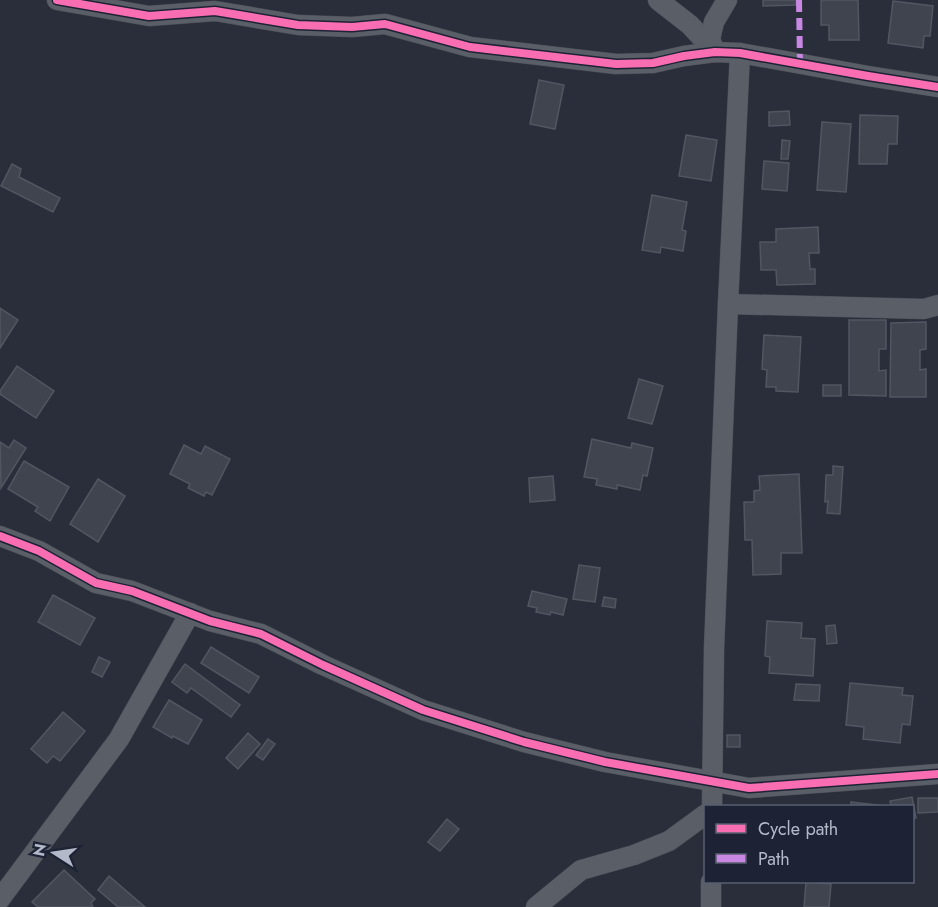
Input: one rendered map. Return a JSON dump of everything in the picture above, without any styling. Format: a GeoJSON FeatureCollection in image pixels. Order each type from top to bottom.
{"type":"FeatureCollection","features":[{"type":"Feature","properties":{"kind":"street"},"geometry":{"type":"LineString","coordinates":[[57,0],[97,4],[149,16],[215,11],[298,25],[352,27],[385,24],[470,46],[616,64],[653,63],[715,52],[740,53],[938,87]]}},
{"type":"Feature","properties":{"kind":"street"},"geometry":{"type":"LineString","coordinates":[[658,0],[690,25],[715,52]]}},
{"type":"Feature","properties":{"kind":"street"},"geometry":{"type":"LineString","coordinates":[[715,52],[710,39],[714,22],[727,0]]}},
{"type":"Feature","properties":{"kind":"street"},"geometry":{"type":"LineString","coordinates":[[712,805],[714,649],[740,53]]}},
{"type":"Feature","properties":{"kind":"street"},"geometry":{"type":"LineString","coordinates":[[728,304],[924,309],[938,305]]}},
{"type":"Feature","properties":{"kind":"street"},"geometry":{"type":"LineString","coordinates":[[0,536],[39,551],[96,583],[132,591],[210,621],[261,634],[423,710],[524,742],[605,762],[749,788],[938,774]]}},
{"type":"Feature","properties":{"kind":"street"},"geometry":{"type":"LineString","coordinates":[[0,899],[119,739],[190,614]]}},
{"type":"Feature","properties":{"kind":"street"},"geometry":{"type":"LineString","coordinates":[[536,907],[581,870],[634,855],[669,841],[704,815]]}},
{"type":"Feature","properties":{"kind":"street"},"geometry":{"type":"LineString","coordinates":[[711,883],[711,907]]}},
{"type":"Feature","properties":{"kind":"building"},"geometry":{"type":"Polygon","coordinates":[[[763,0],[796,0],[796,5],[763,6],[763,0]]]}},
{"type":"Feature","properties":{"kind":"building"},"geometry":{"type":"Polygon","coordinates":[[[821,0],[858,0],[859,40],[829,40],[829,25],[821,25],[821,0]]]}},
{"type":"Feature","properties":{"kind":"building"},"geometry":{"type":"Polygon","coordinates":[[[893,1],[933,6],[930,36],[924,36],[923,48],[888,43],[893,1]]]}},
{"type":"Feature","properties":{"kind":"building"},"geometry":{"type":"Polygon","coordinates":[[[539,80],[564,85],[555,129],[530,124],[539,80]]]}},
{"type":"Feature","properties":{"kind":"building"},"geometry":{"type":"Polygon","coordinates":[[[789,111],[790,125],[769,126],[769,112],[789,111]]]}},
{"type":"Feature","properties":{"kind":"building"},"geometry":{"type":"Polygon","coordinates":[[[860,115],[898,116],[897,144],[888,144],[887,164],[859,164],[860,115]]]}},
{"type":"Feature","properties":{"kind":"building"},"geometry":{"type":"Polygon","coordinates":[[[822,122],[851,124],[846,192],[817,190],[822,122]]]}},
{"type":"Feature","properties":{"kind":"building"},"geometry":{"type":"Polygon","coordinates":[[[686,135],[717,140],[711,181],[679,176],[686,135]]]}},
{"type":"Feature","properties":{"kind":"building"},"geometry":{"type":"Polygon","coordinates":[[[782,140],[790,141],[788,159],[781,159],[782,140]]]}},
{"type":"Feature","properties":{"kind":"building"},"geometry":{"type":"Polygon","coordinates":[[[764,161],[789,163],[787,191],[762,189],[764,161]]]}},
{"type":"Feature","properties":{"kind":"building"},"geometry":{"type":"Polygon","coordinates":[[[12,164],[21,169],[19,177],[60,198],[53,212],[1,186],[12,164]]]}},
{"type":"Feature","properties":{"kind":"building"},"geometry":{"type":"Polygon","coordinates":[[[652,195],[687,202],[682,230],[686,231],[683,251],[661,247],[660,253],[642,250],[652,195]]]}},
{"type":"Feature","properties":{"kind":"building"},"geometry":{"type":"Polygon","coordinates":[[[818,227],[819,253],[809,253],[810,269],[815,269],[815,284],[777,285],[776,270],[761,270],[760,242],[776,242],[776,229],[818,227]]]}},
{"type":"Feature","properties":{"kind":"building"},"geometry":{"type":"Polygon","coordinates":[[[0,308],[18,320],[0,348],[0,308]]]}},
{"type":"Feature","properties":{"kind":"building"},"geometry":{"type":"Polygon","coordinates":[[[849,320],[886,320],[886,349],[879,349],[879,371],[886,370],[886,396],[849,395],[849,320]]]}},
{"type":"Feature","properties":{"kind":"building"},"geometry":{"type":"Polygon","coordinates":[[[926,322],[926,349],[920,350],[920,370],[926,369],[926,397],[890,397],[891,323],[926,322]]]}},
{"type":"Feature","properties":{"kind":"building"},"geometry":{"type":"Polygon","coordinates":[[[764,335],[801,337],[798,392],[776,391],[776,387],[766,387],[767,370],[762,369],[764,335]]]}},
{"type":"Feature","properties":{"kind":"building"},"geometry":{"type":"Polygon","coordinates":[[[17,366],[54,391],[36,418],[0,394],[17,366]]]}},
{"type":"Feature","properties":{"kind":"building"},"geometry":{"type":"Polygon","coordinates":[[[639,379],[663,386],[652,424],[628,418],[639,379]]]}},
{"type":"Feature","properties":{"kind":"building"},"geometry":{"type":"Polygon","coordinates":[[[823,385],[841,385],[841,396],[823,396],[823,385]]]}},
{"type":"Feature","properties":{"kind":"building"},"geometry":{"type":"Polygon","coordinates":[[[592,439],[631,448],[632,443],[653,448],[647,476],[643,475],[640,490],[617,485],[617,489],[596,485],[597,479],[584,477],[592,439]]]}},
{"type":"Feature","properties":{"kind":"building"},"geometry":{"type":"Polygon","coordinates":[[[14,440],[26,448],[1,488],[0,442],[9,448],[14,440]]]}},
{"type":"Feature","properties":{"kind":"building"},"geometry":{"type":"Polygon","coordinates":[[[184,445],[201,454],[205,446],[230,459],[212,495],[206,492],[204,496],[188,488],[190,484],[170,474],[184,445]]]}},
{"type":"Feature","properties":{"kind":"building"},"geometry":{"type":"Polygon","coordinates":[[[24,461],[69,487],[50,521],[35,511],[38,507],[8,489],[24,461]]]}},
{"type":"Feature","properties":{"kind":"building"},"geometry":{"type":"Polygon","coordinates":[[[833,466],[843,467],[840,514],[827,513],[828,501],[825,502],[826,475],[833,475],[833,466]]]}},
{"type":"Feature","properties":{"kind":"building"},"geometry":{"type":"Polygon","coordinates":[[[799,474],[802,553],[781,553],[781,574],[753,575],[752,540],[745,540],[744,502],[754,502],[754,491],[760,490],[759,476],[799,474]]]}},
{"type":"Feature","properties":{"kind":"building"},"geometry":{"type":"Polygon","coordinates":[[[553,476],[555,500],[530,502],[529,478],[553,476]]]}},
{"type":"Feature","properties":{"kind":"building"},"geometry":{"type":"Polygon","coordinates":[[[98,479],[125,496],[98,542],[70,524],[98,479]]]}},
{"type":"Feature","properties":{"kind":"building"},"geometry":{"type":"Polygon","coordinates":[[[579,565],[600,568],[595,602],[573,599],[579,565]]]}},
{"type":"Feature","properties":{"kind":"building"},"geometry":{"type":"Polygon","coordinates":[[[532,591],[567,599],[563,615],[536,612],[537,608],[528,606],[532,591]]]}},
{"type":"Feature","properties":{"kind":"building"},"geometry":{"type":"Polygon","coordinates":[[[53,595],[95,618],[80,645],[38,622],[53,595]]]}},
{"type":"Feature","properties":{"kind":"building"},"geometry":{"type":"Polygon","coordinates":[[[604,597],[616,599],[615,608],[602,606],[604,597]]]}},
{"type":"Feature","properties":{"kind":"building"},"geometry":{"type":"Polygon","coordinates":[[[767,621],[802,623],[801,638],[815,639],[813,676],[769,673],[770,657],[765,656],[767,621]]]}},
{"type":"Feature","properties":{"kind":"building"},"geometry":{"type":"Polygon","coordinates":[[[835,625],[837,643],[827,644],[826,626],[835,625]]]}},
{"type":"Feature","properties":{"kind":"building"},"geometry":{"type":"Polygon","coordinates":[[[211,647],[259,677],[249,693],[201,663],[211,647]]]}},
{"type":"Feature","properties":{"kind":"building"},"geometry":{"type":"Polygon","coordinates":[[[99,657],[110,662],[102,677],[92,672],[99,657]]]}},
{"type":"Feature","properties":{"kind":"building"},"geometry":{"type":"Polygon","coordinates":[[[185,664],[240,705],[231,717],[191,688],[187,693],[172,682],[185,664]]]}},
{"type":"Feature","properties":{"kind":"building"},"geometry":{"type":"Polygon","coordinates":[[[850,683],[903,688],[902,695],[913,696],[910,725],[902,724],[900,743],[863,739],[864,727],[846,725],[850,683]]]}},
{"type":"Feature","properties":{"kind":"building"},"geometry":{"type":"Polygon","coordinates":[[[796,684],[820,685],[819,701],[794,700],[796,684]]]}},
{"type":"Feature","properties":{"kind":"building"},"geometry":{"type":"Polygon","coordinates":[[[169,700],[202,720],[188,744],[153,727],[169,700]]]}},
{"type":"Feature","properties":{"kind":"building"},"geometry":{"type":"Polygon","coordinates":[[[63,712],[85,731],[60,761],[53,756],[47,763],[31,749],[63,712]]]}},
{"type":"Feature","properties":{"kind":"building"},"geometry":{"type":"Polygon","coordinates":[[[248,733],[260,744],[238,769],[226,758],[248,733]]]}},
{"type":"Feature","properties":{"kind":"building"},"geometry":{"type":"Polygon","coordinates":[[[727,735],[740,735],[740,747],[727,747],[727,735]]]}},
{"type":"Feature","properties":{"kind":"building"},"geometry":{"type":"Polygon","coordinates":[[[268,739],[275,744],[263,760],[256,755],[268,739]]]}},
{"type":"Feature","properties":{"kind":"building"},"geometry":{"type":"Polygon","coordinates":[[[912,797],[914,805],[891,805],[890,801],[912,797]]]}},
{"type":"Feature","properties":{"kind":"building"},"geometry":{"type":"Polygon","coordinates":[[[918,798],[938,798],[938,812],[918,813],[918,798]]]}},
{"type":"Feature","properties":{"kind":"building"},"geometry":{"type":"Polygon","coordinates":[[[851,802],[878,805],[851,805],[851,802]]]}},
{"type":"Feature","properties":{"kind":"building"},"geometry":{"type":"Polygon","coordinates":[[[447,819],[459,829],[440,851],[428,842],[447,819]]]}},
{"type":"Feature","properties":{"kind":"building"},"geometry":{"type":"Polygon","coordinates":[[[64,870],[95,899],[91,903],[93,907],[38,907],[32,902],[64,870]]]}},
{"type":"Feature","properties":{"kind":"building"},"geometry":{"type":"Polygon","coordinates":[[[109,876],[145,907],[118,907],[98,890],[109,876]]]}},
{"type":"Feature","properties":{"kind":"building"},"geometry":{"type":"Polygon","coordinates":[[[806,883],[831,884],[829,907],[804,907],[806,883]]]}},
{"type":"Feature","properties":{"kind":"marked path"},"geometry":{"type":"LineString","coordinates":[[799,0],[800,64]]}},
{"type":"Feature","properties":{"kind":"cycle path"},"geometry":{"type":"LineString","coordinates":[[57,0],[149,16],[215,11],[298,25],[352,27],[385,24],[470,47],[616,64],[653,63],[715,52],[740,53],[938,87]]}},
{"type":"Feature","properties":{"kind":"cycle path"},"geometry":{"type":"LineString","coordinates":[[0,536],[39,551],[96,583],[132,591],[210,621],[261,634],[423,710],[524,742],[605,762],[749,788],[938,774]]}}]}
